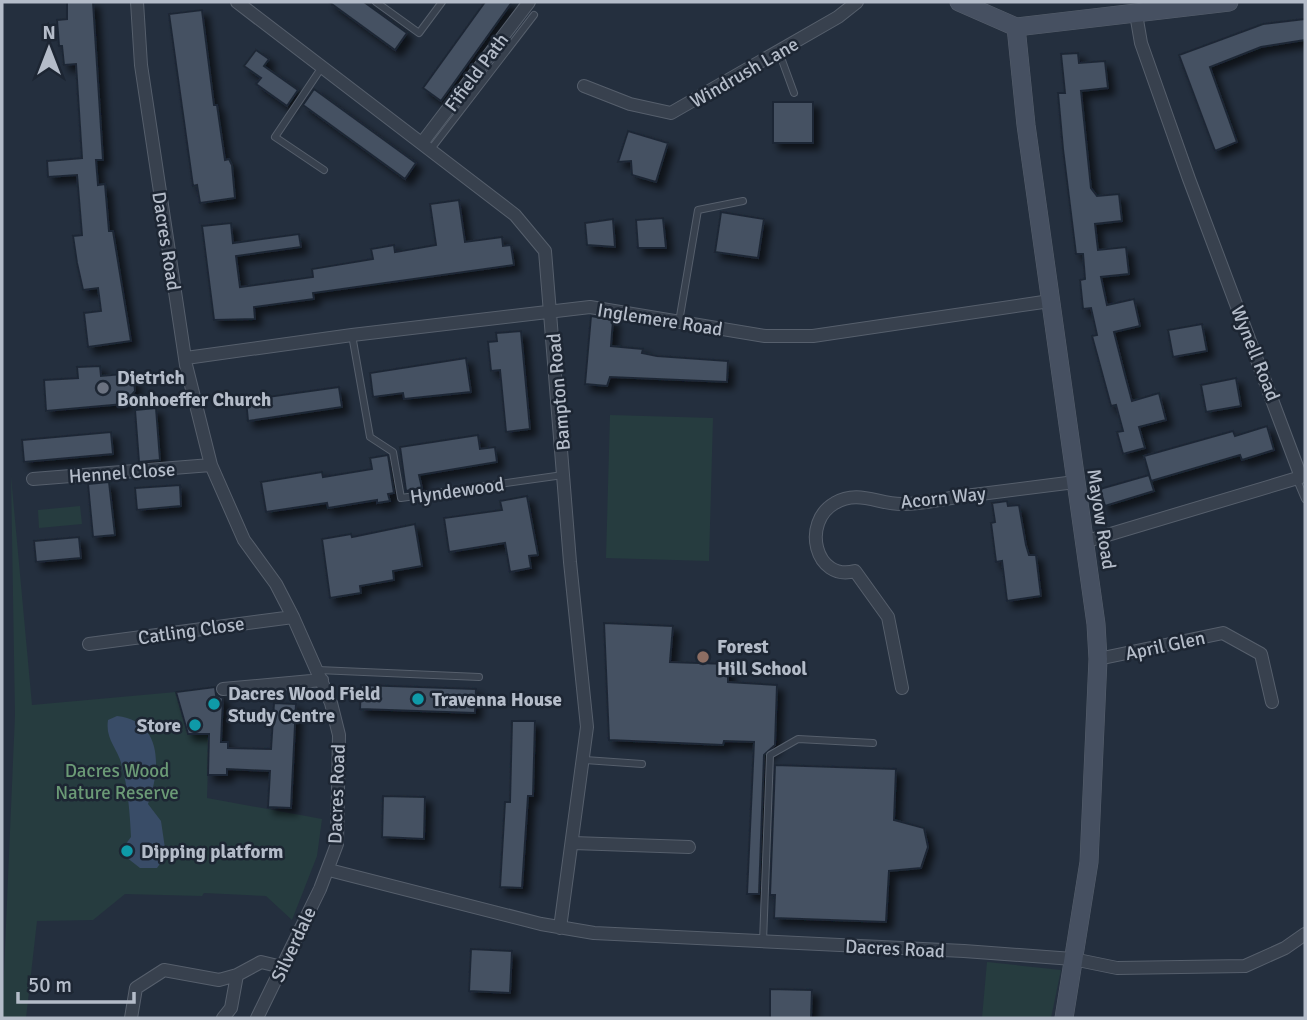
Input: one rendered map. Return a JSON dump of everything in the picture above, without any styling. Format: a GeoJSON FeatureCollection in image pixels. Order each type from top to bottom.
{"type":"FeatureCollection","features":[{"type":"Feature","properties":{"kind":"street","name":"Dacres Road"},"geometry":{"type":"LineString","coordinates":[[136,2],[141,65],[186,358],[211,465],[244,540],[276,584],[293,617],[320,675],[339,735],[337,844],[328,870],[560,928],[594,933],[1073,959],[1117,968],[1245,966],[1285,948],[1305,934]]}},
{"type":"Feature","properties":{"kind":"street","name":"Bampton Road"},"geometry":{"type":"LineString","coordinates":[[237,2],[516,215],[545,251],[571,574],[587,727],[585,760],[560,928]]}},
{"type":"Feature","properties":{"kind":"street","name":"Fifield Path"},"geometry":{"type":"LineString","coordinates":[[427,146],[529,2]]}},
{"type":"Feature","properties":{"kind":"street","name":"Windrush Lane"},"geometry":{"type":"LineString","coordinates":[[584,86],[630,104],[671,113],[838,18],[857,2]]}},
{"type":"Feature","properties":{"kind":"street"},"geometry":{"type":"LineString","coordinates":[[958,2],[1016,27],[1136,14],[1155,7],[1229,2]]}},
{"type":"Feature","properties":{"kind":"street","name":"Wynell Road"},"geometry":{"type":"LineString","coordinates":[[1136,14],[1141,43],[1189,179],[1302,472],[1297,480]]}},
{"type":"Feature","properties":{"kind":"street","name":"Mayow Road"},"geometry":{"type":"LineString","coordinates":[[1016,27],[1098,659],[1089,862],[1064,1018]]}},
{"type":"Feature","properties":{"kind":"street","name":"Inglemere Road"},"geometry":{"type":"LineString","coordinates":[[186,358],[590,307],[765,336],[813,336],[1050,301]]}},
{"type":"Feature","properties":{"kind":"street","name":"Hennel Close"},"geometry":{"type":"LineString","coordinates":[[33,479],[211,465]]}},
{"type":"Feature","properties":{"kind":"street"},"geometry":{"type":"LineString","coordinates":[[1084,542],[1297,480]]}},
{"type":"Feature","properties":{"kind":"street","name":"Acorn Way"},"geometry":{"type":"LineString","coordinates":[[902,688],[888,617],[855,571],[845,573],[833,569],[819,553],[814,539],[822,514],[835,502],[853,497],[901,505],[1075,482]]}},
{"type":"Feature","properties":{"kind":"street","name":"Catling Close"},"geometry":{"type":"LineString","coordinates":[[89,644],[293,617]]}},
{"type":"Feature","properties":{"kind":"street","name":"April Glen"},"geometry":{"type":"LineString","coordinates":[[1098,659],[1223,633],[1261,654],[1272,702]]}},
{"type":"Feature","properties":{"kind":"street"},"geometry":{"type":"LineString","coordinates":[[223,689],[320,675]]}},
{"type":"Feature","properties":{"kind":"street"},"geometry":{"type":"LineString","coordinates":[[573,843],[689,847]]}},
{"type":"Feature","properties":{"kind":"street","name":"Silverdale"},"geometry":{"type":"LineString","coordinates":[[257,1018],[328,870]]}},
{"type":"Feature","properties":{"kind":"street"},"geometry":{"type":"LineString","coordinates":[[131,1018],[136,988],[164,970],[219,980],[237,975],[261,962],[282,967]]}},
{"type":"Feature","properties":{"kind":"street"},"geometry":{"type":"LineString","coordinates":[[223,1018],[231,1008],[237,975]]}},
{"type":"Feature","properties":{"kind":"lane"},"geometry":{"type":"LineString","coordinates":[[376,2],[419,33],[442,2]]}},
{"type":"Feature","properties":{"kind":"lane"},"geometry":{"type":"LineString","coordinates":[[427,146],[534,15]]}},
{"type":"Feature","properties":{"kind":"lane"},"geometry":{"type":"LineString","coordinates":[[779,52],[794,93]]}},
{"type":"Feature","properties":{"kind":"lane"},"geometry":{"type":"LineString","coordinates":[[322,67],[275,137],[324,170]]}},
{"type":"Feature","properties":{"kind":"lane"},"geometry":{"type":"LineString","coordinates":[[680,322],[698,210],[743,201]]}},
{"type":"Feature","properties":{"kind":"lane","name":"Hyndewood"},"geometry":{"type":"LineString","coordinates":[[352,335],[370,437],[393,452],[401,498],[564,474]]}},
{"type":"Feature","properties":{"kind":"lane"},"geometry":{"type":"LineString","coordinates":[[1297,480],[1305,499]]}},
{"type":"Feature","properties":{"kind":"lane"},"geometry":{"type":"LineString","coordinates":[[320,675],[480,677]]}},
{"type":"Feature","properties":{"kind":"lane"},"geometry":{"type":"LineString","coordinates":[[763,942],[770,755],[798,739],[873,743]]}},
{"type":"Feature","properties":{"kind":"lane"},"geometry":{"type":"LineString","coordinates":[[585,760],[642,764]]}},
{"type":"Feature","properties":{"kind":"green space"},"geometry":{"type":"Polygon","coordinates":[[[610,415],[713,418],[709,561],[606,558],[610,415]]]}},
{"type":"Feature","properties":{"kind":"green space","name":"Dacres Wood Nature Reserve"},"geometry":{"type":"Polygon","coordinates":[[[11,476],[32,705],[176,692],[188,734],[209,734],[207,798],[322,819],[317,856],[292,920],[266,896],[204,893],[202,896],[125,894],[93,920],[37,921],[26,1018],[2,1018],[15,715],[11,476]]]}},
{"type":"Feature","properties":{"kind":"green space"},"geometry":{"type":"Polygon","coordinates":[[[80,506],[82,524],[39,528],[38,510],[80,506]]]}},
{"type":"Feature","properties":{"kind":"green space"},"geometry":{"type":"Polygon","coordinates":[[[987,962],[1061,970],[1051,1018],[982,1018],[987,962]]]}},
{"type":"Feature","properties":{"kind":"water"},"geometry":{"type":"Polygon","coordinates":[[[117,716],[132,720],[143,727],[155,749],[155,776],[148,804],[161,821],[166,855],[157,868],[140,868],[126,857],[125,845],[131,837],[127,793],[120,760],[110,739],[108,727],[108,720],[117,716]]]}},
{"type":"Feature","properties":{"kind":"building"},"geometry":{"type":"Polygon","coordinates":[[[67,2],[93,2],[103,160],[96,160],[98,185],[105,184],[109,231],[113,231],[131,341],[88,347],[84,313],[101,311],[98,288],[83,290],[77,263],[73,236],[82,235],[77,175],[48,177],[47,161],[82,158],[76,64],[64,65],[62,46],[59,46],[57,20],[67,19],[67,2]]]}},
{"type":"Feature","properties":{"kind":"building"},"geometry":{"type":"Polygon","coordinates":[[[329,2],[364,2],[407,33],[395,50],[329,2]]]}},
{"type":"Feature","properties":{"kind":"building"},"geometry":{"type":"Polygon","coordinates":[[[485,2],[512,2],[441,101],[423,88],[485,2]]]}},
{"type":"Feature","properties":{"kind":"building"},"geometry":{"type":"Polygon","coordinates":[[[202,10],[214,105],[217,105],[225,160],[229,159],[232,165],[235,198],[200,203],[197,185],[193,186],[169,14],[202,10]]]}},
{"type":"Feature","properties":{"kind":"building"},"geometry":{"type":"Polygon","coordinates":[[[1305,19],[1305,40],[1261,47],[1210,67],[1237,142],[1215,151],[1179,55],[1263,24],[1305,19]]]}},
{"type":"Feature","properties":{"kind":"building"},"geometry":{"type":"Polygon","coordinates":[[[256,50],[269,59],[264,66],[298,90],[287,106],[256,84],[261,78],[244,66],[256,50]]]}},
{"type":"Feature","properties":{"kind":"building"},"geometry":{"type":"Polygon","coordinates":[[[1078,53],[1079,63],[1105,61],[1108,88],[1081,91],[1091,188],[1097,196],[1119,194],[1122,221],[1095,224],[1098,250],[1126,247],[1129,274],[1101,277],[1107,305],[1134,299],[1140,326],[1114,332],[1125,375],[1132,401],[1159,393],[1166,420],[1139,427],[1145,448],[1123,454],[1117,432],[1123,431],[1116,405],[1111,406],[1092,336],[1097,335],[1091,308],[1083,309],[1080,280],[1085,279],[1083,254],[1076,254],[1063,149],[1058,93],[1065,93],[1061,54],[1078,53]]]}},
{"type":"Feature","properties":{"kind":"building"},"geometry":{"type":"Polygon","coordinates":[[[314,89],[416,163],[405,179],[303,105],[314,89]]]}},
{"type":"Feature","properties":{"kind":"building"},"geometry":{"type":"Polygon","coordinates":[[[773,102],[813,102],[813,143],[773,143],[773,102]]]}},
{"type":"Feature","properties":{"kind":"building"},"geometry":{"type":"Polygon","coordinates":[[[628,131],[668,143],[656,182],[632,175],[631,161],[618,162],[628,131]]]}},
{"type":"Feature","properties":{"kind":"building"},"geometry":{"type":"Polygon","coordinates":[[[459,200],[465,242],[502,237],[503,246],[511,245],[514,265],[313,293],[314,299],[254,307],[255,319],[214,320],[202,226],[231,223],[233,243],[299,234],[301,247],[236,256],[240,287],[313,277],[312,269],[373,259],[371,249],[394,245],[395,252],[436,245],[430,204],[459,200]]]}},
{"type":"Feature","properties":{"kind":"building"},"geometry":{"type":"Polygon","coordinates":[[[721,212],[764,219],[758,258],[715,252],[721,212]]]}},
{"type":"Feature","properties":{"kind":"building"},"geometry":{"type":"Polygon","coordinates":[[[663,218],[666,248],[638,248],[636,220],[663,218]]]}},
{"type":"Feature","properties":{"kind":"building"},"geometry":{"type":"Polygon","coordinates":[[[613,219],[615,247],[587,245],[585,223],[613,219]]]}},
{"type":"Feature","properties":{"kind":"building"},"geometry":{"type":"Polygon","coordinates":[[[591,316],[613,320],[611,346],[643,349],[642,353],[657,356],[728,361],[727,382],[610,377],[607,386],[585,384],[591,316]]]}},
{"type":"Feature","properties":{"kind":"building"},"geometry":{"type":"Polygon","coordinates":[[[1202,324],[1207,351],[1173,357],[1168,330],[1202,324]]]}},
{"type":"Feature","properties":{"kind":"building"},"geometry":{"type":"Polygon","coordinates":[[[521,331],[530,429],[506,432],[500,370],[491,371],[488,342],[497,341],[496,333],[521,331]]]}},
{"type":"Feature","properties":{"kind":"building"},"geometry":{"type":"Polygon","coordinates":[[[466,358],[471,392],[404,399],[403,393],[373,397],[370,373],[466,358]]]}},
{"type":"Feature","properties":{"kind":"building","name":"Dietrich Bonhoeffer Church"},"geometry":{"type":"Polygon","coordinates":[[[100,366],[101,376],[123,374],[134,380],[135,391],[124,404],[46,411],[44,380],[78,378],[77,367],[100,366]]]}},
{"type":"Feature","properties":{"kind":"building"},"geometry":{"type":"Polygon","coordinates":[[[1236,378],[1241,406],[1206,412],[1201,385],[1236,378]]]}},
{"type":"Feature","properties":{"kind":"building"},"geometry":{"type":"Polygon","coordinates":[[[339,387],[342,407],[248,421],[246,400],[339,387]]]}},
{"type":"Feature","properties":{"kind":"building"},"geometry":{"type":"Polygon","coordinates":[[[156,408],[160,460],[139,462],[135,410],[156,408]]]}},
{"type":"Feature","properties":{"kind":"building"},"geometry":{"type":"Polygon","coordinates":[[[1267,426],[1274,450],[1242,460],[1240,455],[1151,481],[1144,456],[1233,431],[1235,436],[1267,426]]]}},
{"type":"Feature","properties":{"kind":"building"},"geometry":{"type":"Polygon","coordinates":[[[111,432],[113,454],[24,462],[22,440],[111,432]]]}},
{"type":"Feature","properties":{"kind":"building"},"geometry":{"type":"Polygon","coordinates":[[[478,435],[480,449],[495,447],[497,462],[419,475],[422,488],[406,491],[400,447],[478,435]]]}},
{"type":"Feature","properties":{"kind":"building"},"geometry":{"type":"Polygon","coordinates":[[[388,455],[394,493],[388,494],[390,501],[377,503],[377,500],[328,508],[327,503],[266,512],[261,482],[322,472],[323,477],[372,469],[370,458],[388,455]]]}},
{"type":"Feature","properties":{"kind":"building"},"geometry":{"type":"Polygon","coordinates":[[[1149,475],[1154,491],[1105,506],[1100,489],[1149,475]]]}},
{"type":"Feature","properties":{"kind":"building"},"geometry":{"type":"Polygon","coordinates":[[[109,482],[115,535],[93,537],[88,484],[109,482]]]}},
{"type":"Feature","properties":{"kind":"building"},"geometry":{"type":"Polygon","coordinates":[[[180,485],[181,506],[137,510],[135,488],[180,485]]]}},
{"type":"Feature","properties":{"kind":"building"},"geometry":{"type":"Polygon","coordinates":[[[527,496],[538,555],[529,556],[531,568],[510,572],[505,543],[449,552],[444,518],[502,510],[500,501],[527,496]]]}},
{"type":"Feature","properties":{"kind":"building"},"geometry":{"type":"Polygon","coordinates":[[[1007,501],[1008,506],[1019,505],[1029,555],[1036,555],[1041,596],[1007,601],[1002,561],[996,562],[991,523],[995,522],[992,503],[1007,501]]]}},
{"type":"Feature","properties":{"kind":"building"},"geometry":{"type":"Polygon","coordinates":[[[415,524],[422,566],[393,571],[394,580],[360,586],[361,593],[330,598],[322,539],[351,534],[352,537],[415,524]]]}},
{"type":"Feature","properties":{"kind":"building"},"geometry":{"type":"Polygon","coordinates":[[[79,537],[81,558],[36,562],[34,541],[79,537]]]}},
{"type":"Feature","properties":{"kind":"building"},"geometry":{"type":"Polygon","coordinates":[[[604,623],[673,626],[670,662],[728,664],[728,682],[777,685],[775,745],[764,755],[759,894],[747,894],[754,742],[724,741],[723,745],[609,740],[604,623]]]}},
{"type":"Feature","properties":{"kind":"building","name":"Travenna House"},"geometry":{"type":"Polygon","coordinates":[[[361,685],[476,689],[475,713],[360,709],[361,685]]]}},
{"type":"Feature","properties":{"kind":"building"},"geometry":{"type":"Polygon","coordinates":[[[215,687],[216,695],[223,698],[221,742],[228,742],[228,748],[271,749],[274,703],[296,704],[291,808],[268,807],[270,771],[227,769],[227,775],[208,775],[209,734],[188,734],[176,692],[215,687]]]}},
{"type":"Feature","properties":{"kind":"building"},"geometry":{"type":"Polygon","coordinates":[[[512,721],[535,721],[533,796],[528,796],[522,888],[500,887],[505,802],[510,802],[512,721]]]}},
{"type":"Feature","properties":{"kind":"building"},"geometry":{"type":"Polygon","coordinates":[[[775,765],[896,769],[894,820],[924,828],[928,847],[921,868],[889,871],[886,922],[774,918],[775,895],[770,895],[775,765]]]}},
{"type":"Feature","properties":{"kind":"building"},"geometry":{"type":"Polygon","coordinates":[[[383,796],[425,797],[424,839],[382,837],[383,796]]]}},
{"type":"Feature","properties":{"kind":"building"},"geometry":{"type":"Polygon","coordinates":[[[471,949],[512,951],[510,993],[469,991],[471,949]]]}},
{"type":"Feature","properties":{"kind":"building"},"geometry":{"type":"Polygon","coordinates":[[[770,989],[812,990],[811,1018],[770,1018],[770,989]]]}},
{"type":"Feature","properties":{"kind":"place","name":"Dietrich Bonhoeffer Church"},"geometry":{"type":"Point","coordinates":[103,388]}},
{"type":"Feature","properties":{"kind":"place","name":"Forest Hill School"},"geometry":{"type":"Point","coordinates":[703,657]}},
{"type":"Feature","properties":{"kind":"place","name":"Travenna House"},"geometry":{"type":"Point","coordinates":[418,699]}},
{"type":"Feature","properties":{"kind":"place","name":"Dacres Wood Field Study Centre"},"geometry":{"type":"Point","coordinates":[214,704]}},
{"type":"Feature","properties":{"kind":"place","name":"Store"},"geometry":{"type":"Point","coordinates":[195,725]}},
{"type":"Feature","properties":{"kind":"place","name":"Dipping platform"},"geometry":{"type":"Point","coordinates":[127,851]}}]}
